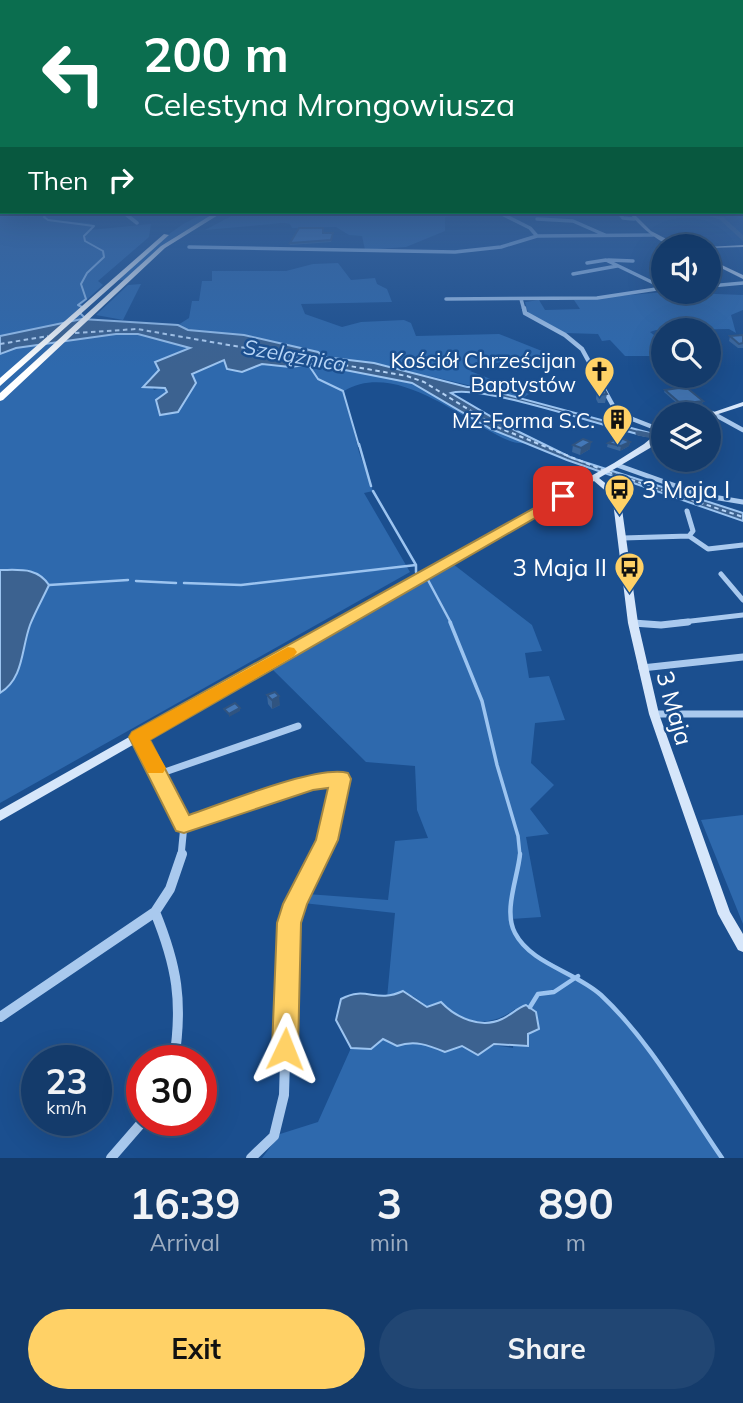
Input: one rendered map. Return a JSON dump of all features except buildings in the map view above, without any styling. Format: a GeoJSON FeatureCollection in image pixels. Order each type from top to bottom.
{"type":"FeatureCollection","features":[{"type":"Feature","properties":{"kind":"highway"},"geometry":{"type":"LineString","coordinates":[[3,380],[138,259]]}},
{"type":"Feature","properties":{"kind":"highway"},"geometry":{"type":"LineString","coordinates":[[0,398],[152,259]]}},
{"type":"Feature","properties":{"kind":"street"},"geometry":{"type":"LineString","coordinates":[[587,263],[612,259]]}},
{"type":"Feature","properties":{"kind":"street"},"geometry":{"type":"LineString","coordinates":[[624,259],[633,261]]}},
{"type":"Feature","properties":{"kind":"street"},"geometry":{"type":"LineString","coordinates":[[606,260],[651,285]]}},
{"type":"Feature","properties":{"kind":"street"},"geometry":{"type":"LineString","coordinates":[[573,274],[619,266]]}},
{"type":"Feature","properties":{"kind":"street"},"geometry":{"type":"LineString","coordinates":[[721,266],[743,277]]}},
{"type":"Feature","properties":{"kind":"street"},"geometry":{"type":"LineString","coordinates":[[721,285],[743,284]]}},
{"type":"Feature","properties":{"kind":"street"},"geometry":{"type":"LineString","coordinates":[[446,299],[597,298],[651,290]]}},
{"type":"Feature","properties":{"kind":"street"},"geometry":{"type":"LineString","coordinates":[[521,299],[525,313],[565,335],[582,349],[617,413],[651,430]]}},
{"type":"Feature","properties":{"kind":"street"},"geometry":{"type":"LineString","coordinates":[[721,411],[743,404]]}},
{"type":"Feature","properties":{"kind":"street"},"geometry":{"type":"LineString","coordinates":[[721,419],[743,430]]}},
{"type":"Feature","properties":{"kind":"street"},"geometry":{"type":"LineString","coordinates":[[0,816],[616,466],[651,441]]}},
{"type":"Feature","properties":{"kind":"street"},"geometry":{"type":"LineString","coordinates":[[616,466],[701,495],[743,497]]}},
{"type":"Feature","properties":{"kind":"street","name":"3 Maja"},"geometry":{"type":"LineString","coordinates":[[596,477],[615,499],[623,538],[633,623],[654,714],[724,914],[743,946]]}},
{"type":"Feature","properties":{"kind":"street"},"geometry":{"type":"LineString","coordinates":[[731,498],[743,502]]}},
{"type":"Feature","properties":{"kind":"street"},"geometry":{"type":"LineString","coordinates":[[687,511],[693,531],[689,536]]}},
{"type":"Feature","properties":{"kind":"street"},"geometry":{"type":"LineString","coordinates":[[623,538],[689,536],[708,549],[743,545]]}},
{"type":"Feature","properties":{"kind":"street"},"geometry":{"type":"LineString","coordinates":[[721,574],[743,600]]}},
{"type":"Feature","properties":{"kind":"street"},"geometry":{"type":"LineString","coordinates":[[633,623],[661,625],[743,615]]}},
{"type":"Feature","properties":{"kind":"street"},"geometry":{"type":"LineString","coordinates":[[642,668],[743,657]]}},
{"type":"Feature","properties":{"kind":"street"},"geometry":{"type":"LineString","coordinates":[[654,714],[743,714]]}},
{"type":"Feature","properties":{"kind":"street"},"geometry":{"type":"LineString","coordinates":[[159,774],[298,726]]}},
{"type":"Feature","properties":{"kind":"street"},"geometry":{"type":"LineString","coordinates":[[0,1017],[155,912],[170,889],[181,861],[184,825],[139,737]]}},
{"type":"Feature","properties":{"kind":"street"},"geometry":{"type":"LineString","coordinates":[[184,825],[312,782],[341,779],[327,840],[295,904],[289,923],[284,1095],[274,1136],[251,1158]]}},
{"type":"Feature","properties":{"kind":"street"},"geometry":{"type":"LineString","coordinates":[[155,912],[177,965],[182,1015],[177,1045]]}},
{"type":"Feature","properties":{"kind":"street"},"geometry":{"type":"LineString","coordinates":[[111,1158],[130,1136]]}},
{"type":"Feature","properties":{"kind":"shaded area"},"geometry":{"type":"Polygon","coordinates":[[[0,259],[123,259],[98,281],[103,285],[80,306],[79,312],[86,319],[0,336],[0,259]]]}},
{"type":"Feature","properties":{"kind":"shaded area"},"geometry":{"type":"Polygon","coordinates":[[[140,259],[149,259],[124,280],[117,280],[140,259]]]}},
{"type":"Feature","properties":{"kind":"shaded area"},"geometry":{"type":"Polygon","coordinates":[[[338,263],[351,280],[375,278],[377,284],[387,289],[392,302],[301,304],[305,314],[342,327],[361,322],[404,320],[411,323],[416,336],[499,334],[552,355],[483,365],[470,371],[529,394],[523,398],[374,363],[324,357],[317,352],[244,335],[188,330],[178,325],[189,318],[192,301],[199,301],[202,281],[212,281],[212,271],[286,271],[313,264],[338,263]]]}},
{"type":"Feature","properties":{"kind":"shaded area"},"geometry":{"type":"Polygon","coordinates":[[[141,284],[123,320],[96,315],[128,285],[141,284]]]}},
{"type":"Feature","properties":{"kind":"shaded area"},"geometry":{"type":"Polygon","coordinates":[[[651,293],[651,304],[721,304],[721,294],[743,295],[743,310],[731,315],[736,333],[729,329],[721,329],[721,318],[651,318],[651,356],[625,356],[610,340],[602,341],[598,334],[565,333],[528,313],[525,302],[539,300],[545,310],[580,309],[574,300],[651,293]]]}},
{"type":"Feature","properties":{"kind":"shaded area"},"geometry":{"type":"Polygon","coordinates":[[[116,334],[138,334],[192,348],[155,362],[159,370],[148,380],[154,390],[165,387],[178,412],[196,383],[192,375],[224,360],[250,367],[262,364],[290,367],[314,364],[412,383],[491,429],[526,443],[506,439],[436,400],[399,385],[380,382],[362,384],[344,391],[359,452],[373,491],[364,493],[410,572],[0,803],[0,354],[16,348],[116,334]]]}},
{"type":"Feature","properties":{"kind":"shaded area"},"geometry":{"type":"Polygon","coordinates":[[[453,564],[532,625],[542,651],[525,653],[529,678],[549,676],[565,720],[535,723],[531,763],[554,785],[530,809],[549,834],[526,837],[541,917],[511,919],[516,932],[536,953],[588,984],[617,1011],[665,1072],[722,1158],[262,1158],[280,1134],[318,1122],[351,1048],[371,1049],[383,1039],[397,1046],[421,1044],[445,1052],[479,1046],[513,1048],[515,1009],[496,1019],[477,1021],[458,1015],[441,1002],[428,1007],[413,996],[387,998],[395,913],[303,903],[307,894],[388,900],[395,841],[428,838],[417,810],[415,766],[366,762],[271,668],[453,564]]]}},
{"type":"Feature","properties":{"kind":"shaded area"},"geometry":{"type":"Polygon","coordinates":[[[743,815],[743,924],[701,820],[743,815]]]}},
{"type":"Feature","properties":{"kind":"water","name":"Szelążnica"},"geometry":{"type":"Polygon","coordinates":[[[82,319],[178,325],[188,330],[244,335],[318,352],[324,357],[374,363],[467,387],[478,387],[650,433],[647,436],[489,395],[451,393],[509,427],[572,458],[743,513],[743,521],[567,460],[491,429],[412,383],[314,364],[290,367],[262,364],[242,372],[227,369],[224,360],[192,374],[196,383],[178,412],[160,415],[156,400],[167,392],[165,388],[143,387],[159,370],[155,362],[190,348],[138,334],[116,334],[16,348],[0,354],[0,336],[82,319]]]}},
{"type":"Feature","properties":{"kind":"water"},"geometry":{"type":"Polygon","coordinates":[[[0,570],[33,572],[49,585],[30,625],[14,680],[0,693],[0,570]]]}},
{"type":"Feature","properties":{"kind":"water"},"geometry":{"type":"Polygon","coordinates":[[[403,991],[427,1007],[441,1002],[461,1017],[477,1022],[494,1022],[526,1005],[536,1012],[539,1029],[528,1034],[528,1046],[494,1044],[478,1055],[462,1046],[445,1052],[421,1044],[397,1046],[383,1039],[371,1049],[351,1048],[336,1020],[341,999],[350,995],[385,996],[403,991]]]}},
{"type":"Feature","properties":{"kind":"waterway"},"geometry":{"type":"LineString","coordinates":[[84,317],[79,312],[82,307],[78,305],[86,299],[81,284],[87,273],[102,259]]}},
{"type":"Feature","properties":{"kind":"waterway","name":"Szelążnica"},"geometry":{"type":"LineString","coordinates":[[310,367],[318,379],[343,391],[359,446]]}},
{"type":"Feature","properties":{"kind":"waterway"},"geometry":{"type":"LineString","coordinates":[[638,433],[651,436]]}},
{"type":"Feature","properties":{"kind":"waterway"},"geometry":{"type":"LineString","coordinates":[[359,444],[371,486]]}},
{"type":"Feature","properties":{"kind":"waterway"},"geometry":{"type":"LineString","coordinates":[[373,491],[416,565]]}},
{"type":"Feature","properties":{"kind":"waterway"},"geometry":{"type":"LineString","coordinates":[[184,583],[241,585],[416,565]]}},
{"type":"Feature","properties":{"kind":"waterway"},"geometry":{"type":"LineString","coordinates":[[416,565],[416,572]]}},
{"type":"Feature","properties":{"kind":"waterway"},"geometry":{"type":"LineString","coordinates":[[49,585],[128,580]]}},
{"type":"Feature","properties":{"kind":"waterway"},"geometry":{"type":"LineString","coordinates":[[428,580],[451,623]]}},
{"type":"Feature","properties":{"kind":"waterway"},"geometry":{"type":"LineString","coordinates":[[136,581],[176,583]]}},
{"type":"Feature","properties":{"kind":"waterway"},"geometry":{"type":"LineString","coordinates":[[450,622],[482,701],[518,836],[520,855]]}},
{"type":"Feature","properties":{"kind":"waterway"},"geometry":{"type":"LineString","coordinates":[[520,855],[510,915],[515,933],[532,953],[575,978]]}},
{"type":"Feature","properties":{"kind":"waterway"},"geometry":{"type":"LineString","coordinates":[[530,1007],[538,994],[554,992],[575,978]]}},
{"type":"Feature","properties":{"kind":"waterway"},"geometry":{"type":"LineString","coordinates":[[575,978],[601,995],[635,1032],[666,1073],[722,1158]]}},
{"type":"Feature","properties":{"kind":"ferry route"},"geometry":{"type":"LineString","coordinates":[[75,333],[137,329],[407,376],[424,382],[497,427],[603,470]]}},
{"type":"Feature","properties":{"kind":"ferry route"},"geometry":{"type":"LineString","coordinates":[[0,344],[48,336]]}},
{"type":"Feature","properties":{"kind":"ferry route"},"geometry":{"type":"LineString","coordinates":[[608,472],[743,517]]}},
{"type":"Feature","properties":{"kind":"slow traffic"},"geometry":{"type":"LineString","coordinates":[[156,768],[139,737],[288,652]]}},
{"type":"Feature","properties":{"kind":"place","name":"Kościół Chrześcijan Baptystów"},"geometry":{"type":"Point","coordinates":[599,399]}},
{"type":"Feature","properties":{"kind":"place","name":"MZ-Forma S.C."},"geometry":{"type":"Point","coordinates":[618,447]}},
{"type":"Feature","properties":{"kind":"place","name":"3 Maja I"},"geometry":{"type":"Point","coordinates":[619,516]}},
{"type":"Feature","properties":{"kind":"place","name":"3 Maja II"},"geometry":{"type":"Point","coordinates":[630,594]}},
{"type":"Feature","properties":{"kind":"route"},"geometry":{"type":"LineString","coordinates":[[285,1049],[289,923],[295,904],[327,840],[341,779],[312,782],[184,825],[139,737],[563,496]]}}]}
